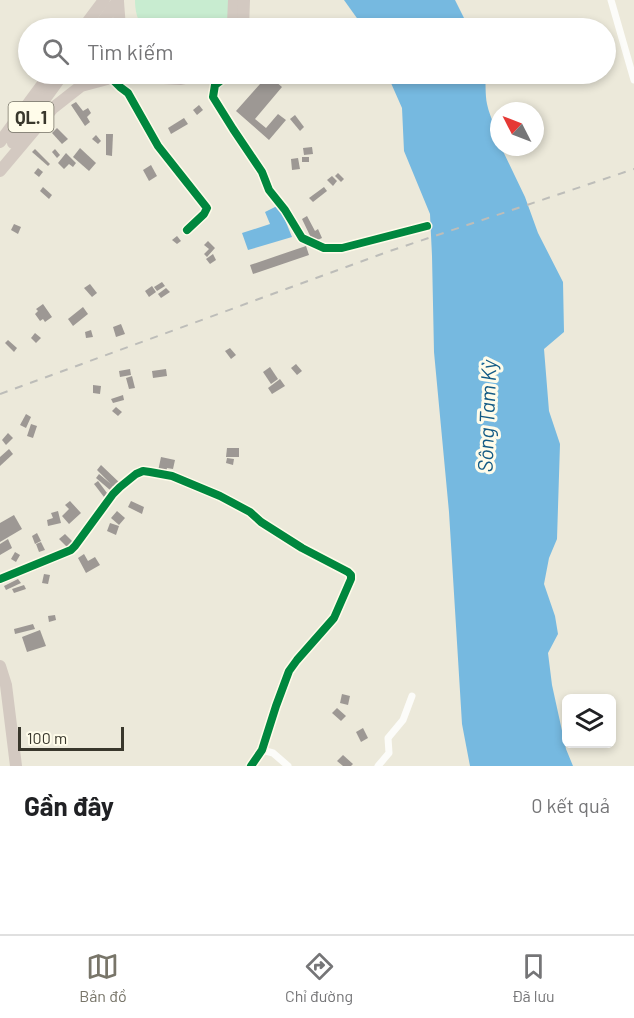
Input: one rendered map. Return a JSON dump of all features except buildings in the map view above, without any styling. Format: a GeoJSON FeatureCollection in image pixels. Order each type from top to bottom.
{"type":"FeatureCollection","features":[{"type":"Feature","properties":{"kind":"highway"},"geometry":{"type":"LineString","coordinates":[[90,18],[104,0]]}},
{"type":"Feature","properties":{"kind":"highway"},"geometry":{"type":"LineString","coordinates":[[233,18],[234,0]]}},
{"type":"Feature","properties":{"kind":"highway"},"geometry":{"type":"LineString","coordinates":[[243,18],[244,0]]}},
{"type":"Feature","properties":{"kind":"highway"},"geometry":{"type":"LineString","coordinates":[[105,18],[118,1]]}},
{"type":"Feature","properties":{"kind":"highway"},"geometry":{"type":"LineString","coordinates":[[118,1],[119,18]]}},
{"type":"Feature","properties":{"kind":"highway","name":"QL.1"},"geometry":{"type":"LineString","coordinates":[[0,142],[43,84]]}},
{"type":"Feature","properties":{"kind":"highway","name":"QL.1"},"geometry":{"type":"LineString","coordinates":[[0,160],[56,84]]}},
{"type":"Feature","properties":{"kind":"highway"},"geometry":{"type":"LineString","coordinates":[[0,171],[53,108],[81,86],[88,84]]}},
{"type":"Feature","properties":{"kind":"highway"},"geometry":{"type":"LineString","coordinates":[[0,666],[16,766]]}},
{"type":"Feature","properties":{"kind":"street"},"geometry":{"type":"LineString","coordinates":[[611,0],[634,81]]}},
{"type":"Feature","properties":{"kind":"street"},"geometry":{"type":"LineString","coordinates":[[117,84],[128,93],[158,146],[207,208],[204,214],[187,230]]}},
{"type":"Feature","properties":{"kind":"street"},"geometry":{"type":"LineString","coordinates":[[0,579],[70,550],[113,494],[136,474],[143,471],[172,476],[220,496],[250,512],[261,522],[302,548],[348,572],[351,579],[334,618],[289,671],[262,750],[251,766]]}},
{"type":"Feature","properties":{"kind":"street"},"geometry":{"type":"LineString","coordinates":[[378,766],[389,753],[388,738],[403,720],[412,696]]}},
{"type":"Feature","properties":{"kind":"street"},"geometry":{"type":"LineString","coordinates":[[262,750],[273,753],[288,766]]}},
{"type":"Feature","properties":{"kind":"green space"},"geometry":{"type":"Polygon","coordinates":[[[135,0],[231,0],[227,18],[138,18],[135,0]]]}},
{"type":"Feature","properties":{"kind":"water"},"geometry":{"type":"Polygon","coordinates":[[[344,0],[455,0],[464,18],[357,18],[344,0]]]}},
{"type":"Feature","properties":{"kind":"water","name":"Sông Tam Kỳ"},"geometry":{"type":"Polygon","coordinates":[[[391,84],[485,84],[490,113],[490,156],[505,156],[525,197],[538,233],[563,282],[564,332],[544,349],[549,411],[560,444],[557,539],[549,558],[544,584],[555,616],[558,634],[548,653],[562,731],[562,748],[566,748],[573,766],[470,766],[462,724],[449,512],[434,352],[430,214],[404,151],[402,108],[391,84]]]}},
{"type":"Feature","properties":{"kind":"water"},"geometry":{"type":"Polygon","coordinates":[[[279,205],[292,237],[248,250],[242,233],[270,224],[265,212],[279,205]]]}},
{"type":"Feature","properties":{"kind":"railway"},"geometry":{"type":"LineString","coordinates":[[0,394],[387,252],[634,169]]}},
{"type":"Feature","properties":{"kind":"cycle path"},"geometry":{"type":"LineString","coordinates":[[117,84],[128,93],[158,146],[207,208],[204,214],[187,230]]}},
{"type":"Feature","properties":{"kind":"cycle path"},"geometry":{"type":"LineString","coordinates":[[216,84],[213,97],[262,172],[269,190],[285,210],[302,238],[324,248],[342,248],[427,226]]}},
{"type":"Feature","properties":{"kind":"cycle path"},"geometry":{"type":"LineString","coordinates":[[0,579],[71,550],[113,494],[136,474],[143,471],[172,476],[220,496],[250,512],[261,522],[302,548],[348,572],[351,579],[334,618],[289,671],[262,750],[251,766]]}}]}
